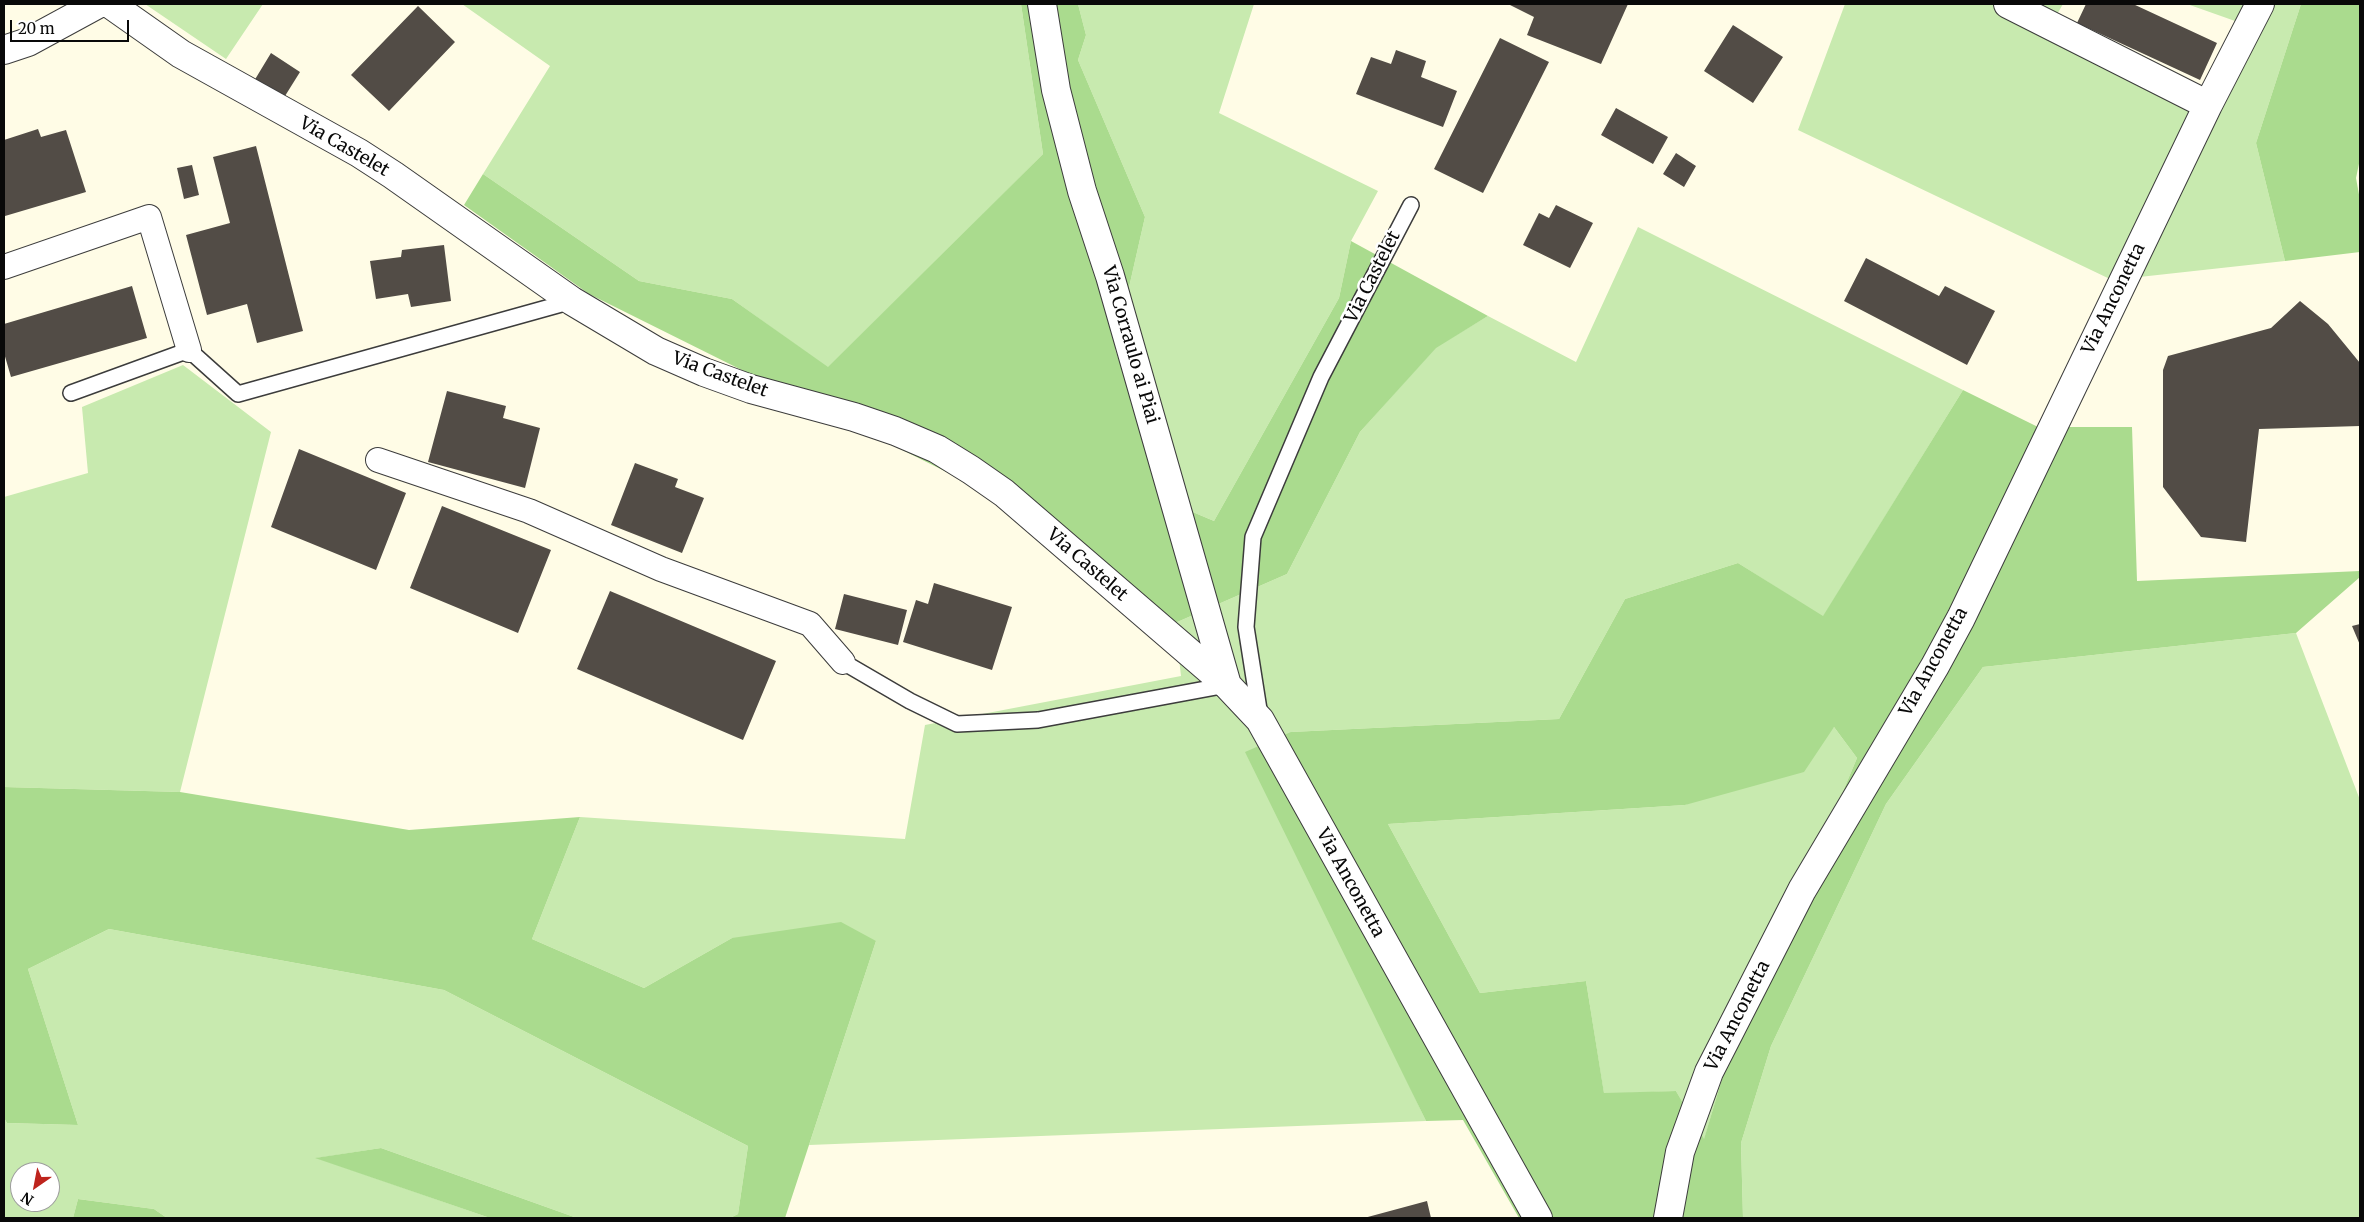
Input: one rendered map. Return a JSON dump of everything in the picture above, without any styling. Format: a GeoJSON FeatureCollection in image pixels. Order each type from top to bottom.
{"type":"FeatureCollection","features":[{"type":"Feature","properties":{"kind":"street"},"geometry":{"type":"LineString","coordinates":[[4,50],[28,42],[98,4]]}},
{"type":"Feature","properties":{"kind":"street","name":"Via Castelet"},"geometry":{"type":"LineString","coordinates":[[110,4],[181,54],[393,175],[572,301],[656,351],[704,372],[751,389],[854,417],[937,449],[1004,493],[1227,685]]}},
{"type":"Feature","properties":{"kind":"street","name":"Via Corraulo ai Piai"},"geometry":{"type":"LineString","coordinates":[[1042,4],[1056,90],[1080,182],[1134,357],[1227,685]]}},
{"type":"Feature","properties":{"kind":"street"},"geometry":{"type":"LineString","coordinates":[[2008,4],[2208,105]]}},
{"type":"Feature","properties":{"kind":"street","name":"Via Anconetta"},"geometry":{"type":"LineString","coordinates":[[1668,1218],[1680,1152],[1709,1072],[1802,890],[1935,666],[1961,618],[1988,558],[2208,105],[2260,4]]}},
{"type":"Feature","properties":{"kind":"street"},"geometry":{"type":"LineString","coordinates":[[4,267],[149,217],[189,350]]}},
{"type":"Feature","properties":{"kind":"street"},"geometry":{"type":"LineString","coordinates":[[378,460],[529,511],[661,569],[810,624],[843,662]]}},
{"type":"Feature","properties":{"kind":"street","name":"Via Anconetta"},"geometry":{"type":"LineString","coordinates":[[1227,685],[1260,720],[1538,1218]]}},
{"type":"Feature","properties":{"kind":"lane","name":"Via Castelet"},"geometry":{"type":"LineString","coordinates":[[1260,720],[1246,627],[1253,537],[1321,377],[1411,204]]}},
{"type":"Feature","properties":{"kind":"lane"},"geometry":{"type":"LineString","coordinates":[[71,393],[189,350],[238,394],[572,301]]}},
{"type":"Feature","properties":{"kind":"lane"},"geometry":{"type":"LineString","coordinates":[[843,662],[910,701],[958,724],[1038,720],[1227,685]]}},
{"type":"Feature","properties":{"kind":"green space"},"geometry":{"type":"Polygon","coordinates":[[[145,4],[263,4],[226,59],[145,4]]]}},
{"type":"Feature","properties":{"kind":"green space"},"geometry":{"type":"Polygon","coordinates":[[[462,4],[1021,4],[1043,154],[828,368],[732,299],[639,281],[483,174],[550,66],[462,4]]]}},
{"type":"Feature","properties":{"kind":"green space"},"geometry":{"type":"Polygon","coordinates":[[[1021,4],[1078,4],[1086,35],[1078,60],[1145,217],[1115,349],[1169,502],[1214,521],[1339,298],[1351,241],[1488,316],[1436,348],[1360,432],[1287,574],[1175,623],[1049,523],[589,294],[464,205],[483,174],[639,281],[732,299],[828,367],[1043,154],[1021,4]]]}},
{"type":"Feature","properties":{"kind":"green space"},"geometry":{"type":"Polygon","coordinates":[[[1078,4],[1254,4],[1219,113],[1378,191],[1351,241],[1339,298],[1214,521],[1169,502],[1115,349],[1145,217],[1078,60],[1086,35],[1078,4]]]}},
{"type":"Feature","properties":{"kind":"green space"},"geometry":{"type":"Polygon","coordinates":[[[1845,4],[2063,4],[2049,28],[2208,110],[2252,27],[2187,4],[2301,4],[2256,143],[2285,261],[2112,280],[1798,130],[1845,4]]]}},
{"type":"Feature","properties":{"kind":"green space"},"geometry":{"type":"Polygon","coordinates":[[[2301,4],[2360,4],[2360,159],[2356,178],[2360,200],[2360,252],[2285,261],[2256,143],[2301,4]]]}},
{"type":"Feature","properties":{"kind":"green space"},"geometry":{"type":"Polygon","coordinates":[[[1638,227],[1963,390],[1823,617],[1738,563],[1625,599],[1559,719],[1291,732],[1380,1024],[1426,1121],[809,1145],[876,941],[732,938],[644,988],[532,939],[580,817],[905,839],[925,725],[1181,676],[1175,623],[1287,574],[1360,432],[1436,347],[1488,316],[1576,362],[1638,227]]]}},
{"type":"Feature","properties":{"kind":"green space"},"geometry":{"type":"Polygon","coordinates":[[[183,365],[271,432],[180,792],[4,787],[4,497],[88,473],[82,407],[183,365]]]}},
{"type":"Feature","properties":{"kind":"green space"},"geometry":{"type":"Polygon","coordinates":[[[1963,390],[2038,427],[2132,427],[2137,581],[2360,571],[2360,577],[2296,633],[1983,667],[1886,804],[1771,1046],[1741,1143],[1743,1218],[1519,1218],[1463,1120],[1426,1121],[1245,752],[1291,732],[1559,719],[1625,599],[1738,563],[1823,616],[1963,390]],[[1834,727],[1804,772],[1685,805],[1388,824],[1480,993],[1586,981],[1604,1093],[1676,1091],[1704,1139],[1722,1079],[1857,758],[1834,727]]]}},
{"type":"Feature","properties":{"kind":"green space"},"geometry":{"type":"Polygon","coordinates":[[[2296,633],[2360,800],[2360,1218],[1743,1218],[1741,1143],[1771,1046],[1886,804],[1983,667],[2296,633]]]}},
{"type":"Feature","properties":{"kind":"green space"},"geometry":{"type":"Polygon","coordinates":[[[1834,727],[1857,758],[1722,1079],[1704,1140],[1676,1091],[1604,1094],[1586,981],[1480,993],[1388,824],[1685,805],[1834,727]]]}},
{"type":"Feature","properties":{"kind":"green space"},"geometry":{"type":"Polygon","coordinates":[[[4,787],[180,792],[409,830],[580,817],[532,939],[644,988],[732,938],[841,922],[876,941],[785,1218],[730,1218],[738,1214],[748,1146],[444,990],[109,929],[28,969],[78,1125],[7,1123],[4,1118],[4,787]]]}},
{"type":"Feature","properties":{"kind":"green space"},"geometry":{"type":"Polygon","coordinates":[[[109,929],[444,990],[748,1146],[738,1214],[730,1218],[577,1218],[381,1148],[317,1158],[490,1218],[167,1218],[154,1209],[78,1199],[73,1218],[4,1218],[4,1118],[7,1123],[78,1125],[28,969],[109,929]]]}},
{"type":"Feature","properties":{"kind":"green space"},"geometry":{"type":"Polygon","coordinates":[[[381,1148],[577,1218],[490,1218],[315,1158],[381,1148]]]}},
{"type":"Feature","properties":{"kind":"green space"},"geometry":{"type":"Polygon","coordinates":[[[78,1199],[154,1209],[167,1218],[73,1218],[78,1199]]]}},
{"type":"Feature","properties":{"kind":"building"},"geometry":{"type":"Polygon","coordinates":[[[1508,4],[1628,4],[1601,64],[1527,35],[1534,17],[1508,4]]]}},
{"type":"Feature","properties":{"kind":"building"},"geometry":{"type":"Polygon","coordinates":[[[2086,4],[2133,4],[2217,43],[2200,80],[2077,23],[2086,4]]]}},
{"type":"Feature","properties":{"kind":"building"},"geometry":{"type":"Polygon","coordinates":[[[418,6],[455,42],[389,111],[351,75],[418,6]]]}},
{"type":"Feature","properties":{"kind":"building"},"geometry":{"type":"Polygon","coordinates":[[[1733,25],[1783,57],[1753,103],[1704,71],[1733,25]]]}},
{"type":"Feature","properties":{"kind":"building"},"geometry":{"type":"Polygon","coordinates":[[[1500,38],[1549,62],[1483,193],[1434,169],[1500,38]]]}},
{"type":"Feature","properties":{"kind":"building"},"geometry":{"type":"Polygon","coordinates":[[[1396,50],[1426,61],[1421,77],[1457,91],[1443,127],[1356,94],[1371,57],[1391,64],[1396,50]]]}},
{"type":"Feature","properties":{"kind":"building"},"geometry":{"type":"Polygon","coordinates":[[[271,53],[300,72],[280,104],[251,86],[271,53]]]}},
{"type":"Feature","properties":{"kind":"building"},"geometry":{"type":"Polygon","coordinates":[[[1616,108],[1668,137],[1653,164],[1601,135],[1616,108]]]}},
{"type":"Feature","properties":{"kind":"building"},"geometry":{"type":"Polygon","coordinates":[[[38,129],[41,137],[66,130],[86,192],[5,216],[4,140],[38,129]]]}},
{"type":"Feature","properties":{"kind":"building"},"geometry":{"type":"Polygon","coordinates":[[[256,146],[303,331],[257,343],[247,304],[207,315],[186,235],[230,223],[213,157],[256,146]]]}},
{"type":"Feature","properties":{"kind":"building"},"geometry":{"type":"Polygon","coordinates":[[[1676,153],[1696,166],[1684,187],[1663,174],[1676,153]]]}},
{"type":"Feature","properties":{"kind":"building"},"geometry":{"type":"Polygon","coordinates":[[[192,165],[199,195],[184,199],[177,168],[192,165]]]}},
{"type":"Feature","properties":{"kind":"building"},"geometry":{"type":"Polygon","coordinates":[[[1556,205],[1593,223],[1570,268],[1523,245],[1539,213],[1549,218],[1556,205]]]}},
{"type":"Feature","properties":{"kind":"building"},"geometry":{"type":"Polygon","coordinates":[[[444,245],[451,301],[411,307],[408,294],[376,299],[370,261],[401,257],[402,250],[444,245]]]}},
{"type":"Feature","properties":{"kind":"building"},"geometry":{"type":"Polygon","coordinates":[[[1866,258],[1939,296],[1945,286],[1995,311],[1967,365],[1844,301],[1866,258]]]}},
{"type":"Feature","properties":{"kind":"building"},"geometry":{"type":"Polygon","coordinates":[[[132,286],[147,338],[11,377],[4,353],[4,324],[132,286]]]}},
{"type":"Feature","properties":{"kind":"building"},"geometry":{"type":"Polygon","coordinates":[[[2300,301],[2328,324],[2360,363],[2360,426],[2259,429],[2246,542],[2201,537],[2163,487],[2163,370],[2168,356],[2271,328],[2300,301]]]}},
{"type":"Feature","properties":{"kind":"building"},"geometry":{"type":"Polygon","coordinates":[[[447,391],[506,406],[503,418],[540,428],[525,488],[428,462],[447,391]]]}},
{"type":"Feature","properties":{"kind":"building"},"geometry":{"type":"Polygon","coordinates":[[[299,449],[406,493],[376,570],[271,527],[299,449]]]}},
{"type":"Feature","properties":{"kind":"building"},"geometry":{"type":"Polygon","coordinates":[[[635,463],[678,479],[675,487],[704,498],[682,553],[611,525],[635,463]]]}},
{"type":"Feature","properties":{"kind":"building"},"geometry":{"type":"Polygon","coordinates":[[[442,506],[551,550],[518,633],[410,588],[442,506]]]}},
{"type":"Feature","properties":{"kind":"building"},"geometry":{"type":"Polygon","coordinates":[[[934,583],[1012,607],[992,670],[903,642],[916,600],[928,604],[934,583]]]}},
{"type":"Feature","properties":{"kind":"building"},"geometry":{"type":"Polygon","coordinates":[[[610,591],[776,661],[743,740],[577,669],[610,591]]]}},
{"type":"Feature","properties":{"kind":"building"},"geometry":{"type":"Polygon","coordinates":[[[844,594],[907,610],[898,645],[835,629],[844,594]]]}},
{"type":"Feature","properties":{"kind":"building"},"geometry":{"type":"Polygon","coordinates":[[[2360,624],[2360,645],[2352,626],[2360,624]]]}},
{"type":"Feature","properties":{"kind":"building"},"geometry":{"type":"Polygon","coordinates":[[[1427,1201],[1431,1218],[1364,1218],[1427,1201]]]}}]}
